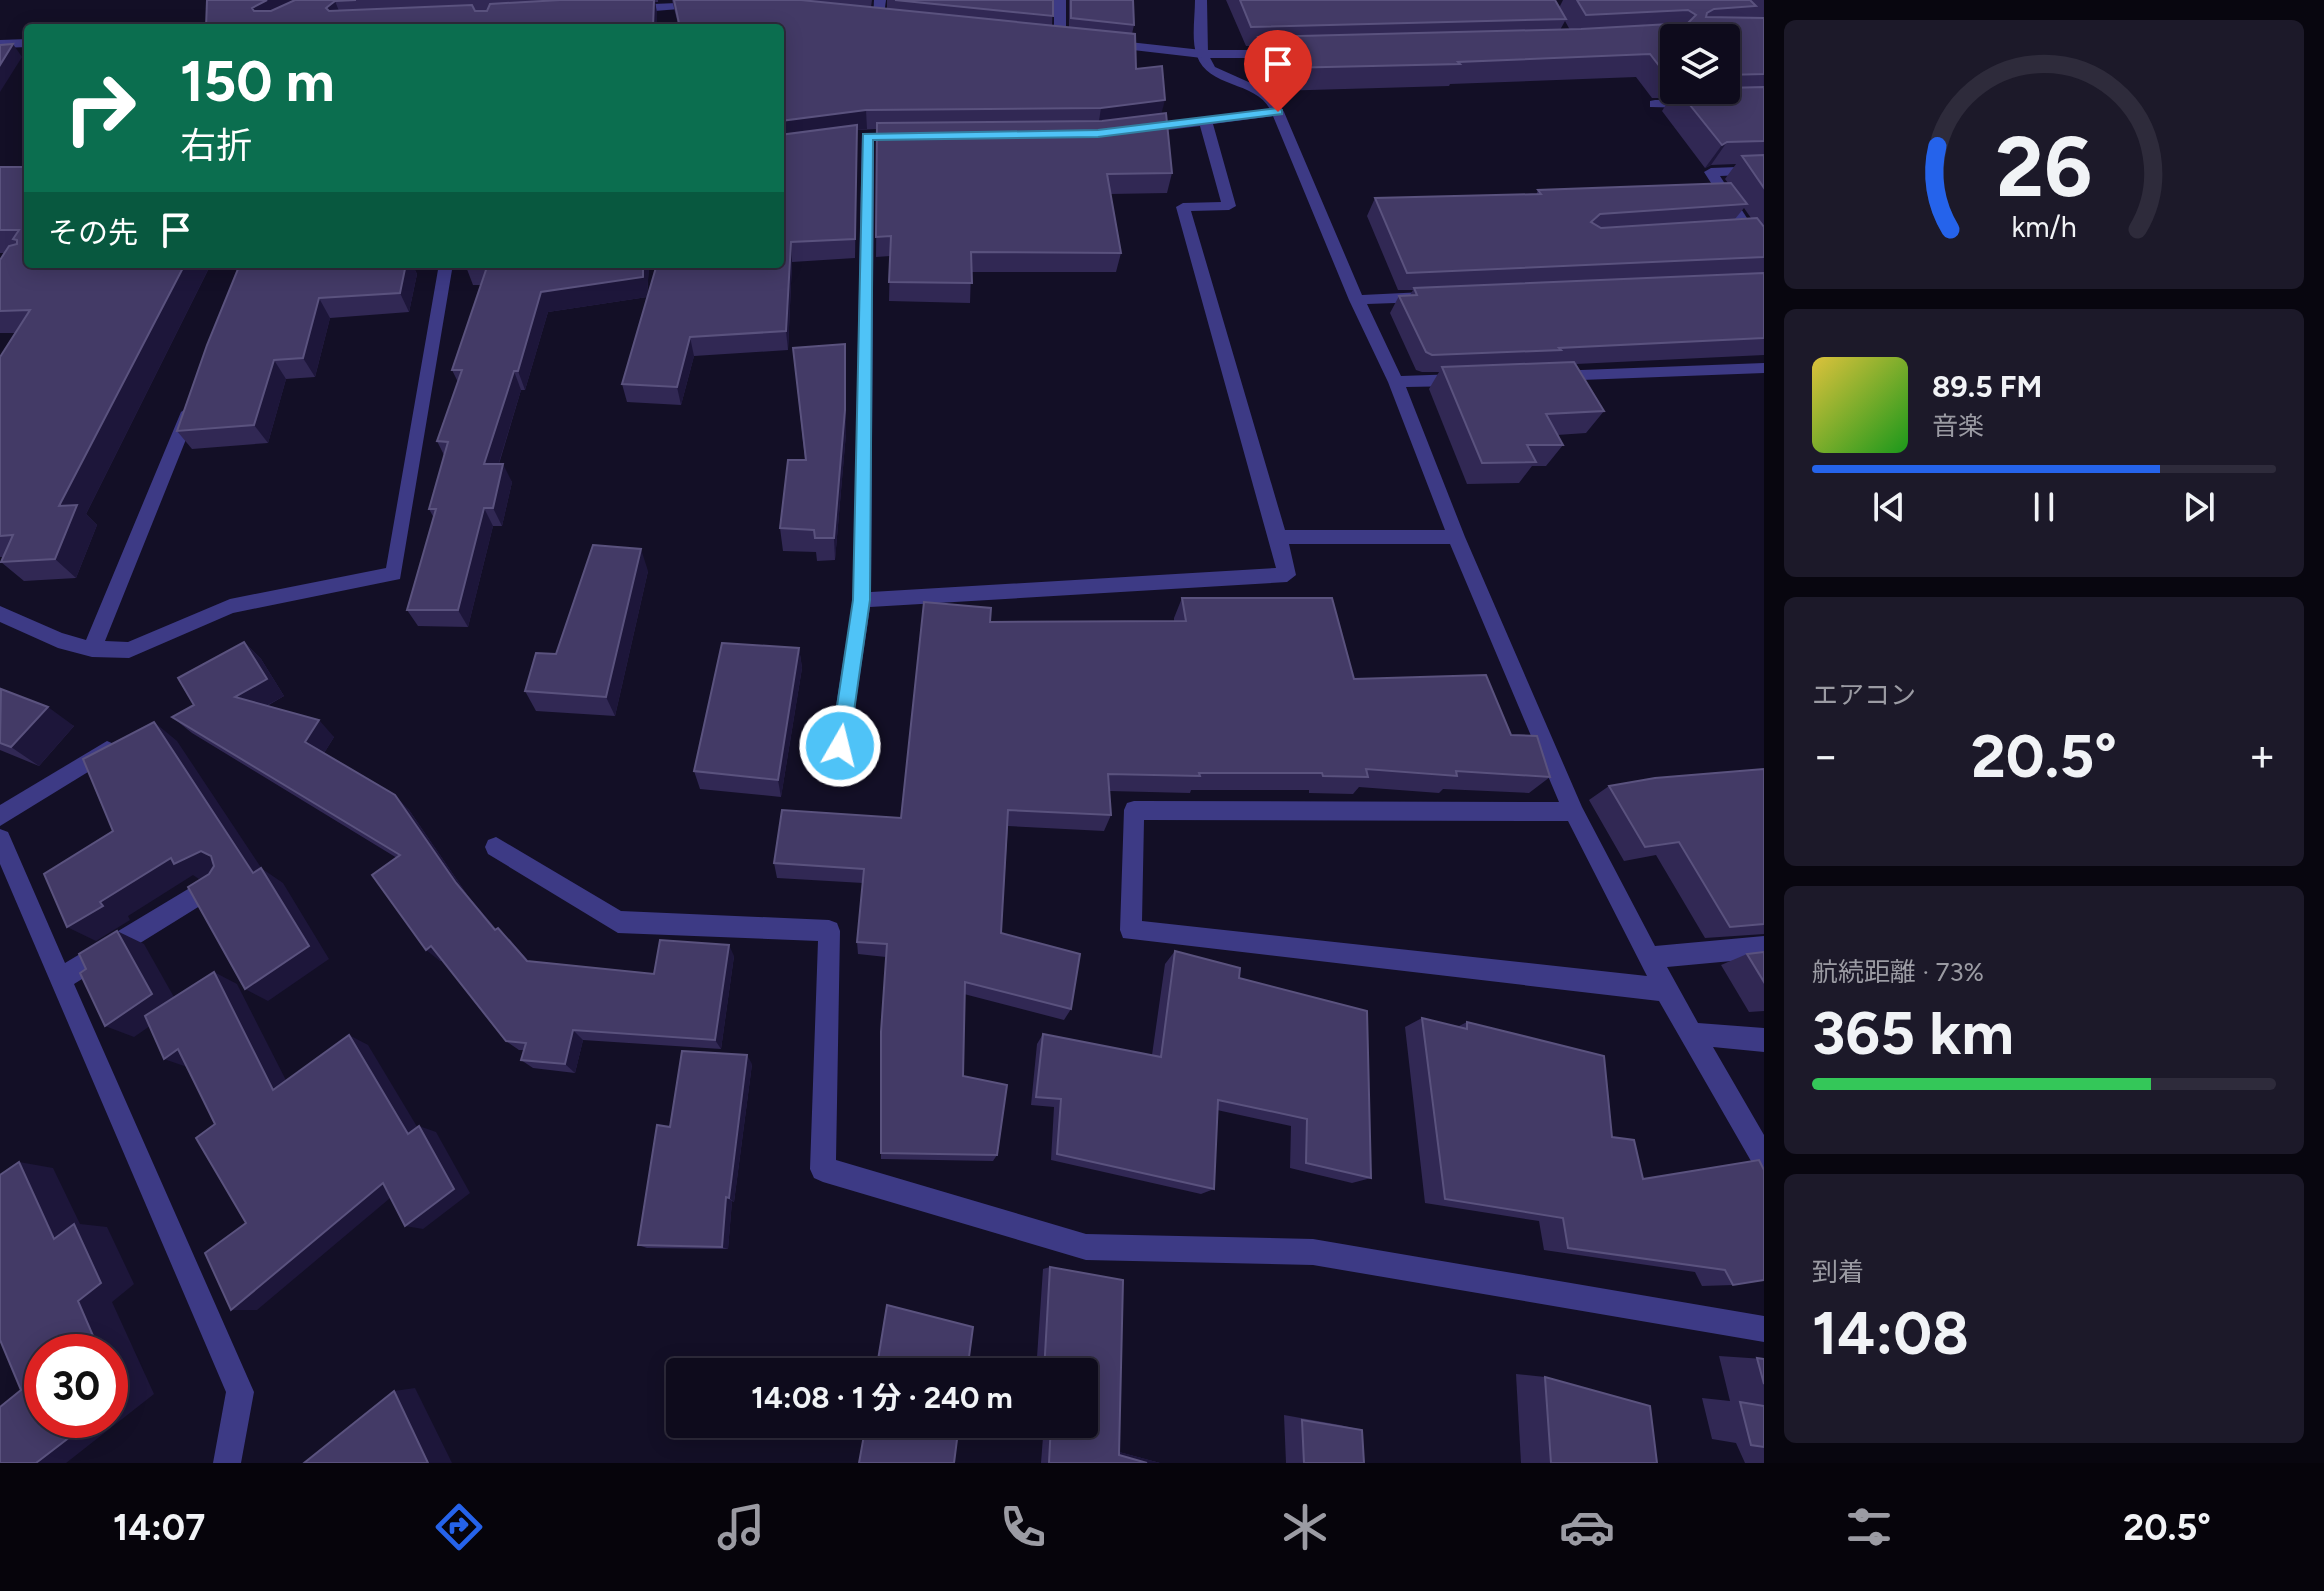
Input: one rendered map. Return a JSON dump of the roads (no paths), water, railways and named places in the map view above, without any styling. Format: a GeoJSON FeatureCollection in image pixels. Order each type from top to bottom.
{"type":"FeatureCollection","features":[{"type":"Feature","properties":{"kind":"street"},"geometry":{"type":"LineString","coordinates":[[880,0],[873,19],[894,21]]}},
{"type":"Feature","properties":{"kind":"street"},"geometry":{"type":"LineString","coordinates":[[1060,0],[1060,39]]}},
{"type":"Feature","properties":{"kind":"street"},"geometry":{"type":"LineString","coordinates":[[1201,0],[1202,54],[1210,69],[1269,96],[1278,112],[1357,300],[1396,382],[1456,537],[1574,812],[1666,990],[1764,1159]]}},
{"type":"Feature","properties":{"kind":"street"},"geometry":{"type":"LineString","coordinates":[[616,10],[712,5]]}},
{"type":"Feature","properties":{"kind":"street"},"geometry":{"type":"LineString","coordinates":[[1045,37],[1075,40]]}},
{"type":"Feature","properties":{"kind":"street"},"geometry":{"type":"LineString","coordinates":[[1090,42],[1202,54],[1287,54]]}},
{"type":"Feature","properties":{"kind":"street"},"geometry":{"type":"LineString","coordinates":[[0,44],[24,43]]}},
{"type":"Feature","properties":{"kind":"street"},"geometry":{"type":"LineString","coordinates":[[1655,104],[1660,104]]}},
{"type":"Feature","properties":{"kind":"street"},"geometry":{"type":"LineString","coordinates":[[1129,131],[1278,112]]}},
{"type":"Feature","properties":{"kind":"street"},"geometry":{"type":"LineString","coordinates":[[862,600],[1287,575],[1183,207],[1229,206],[1206,123]]}},
{"type":"Feature","properties":{"kind":"street"},"geometry":{"type":"LineString","coordinates":[[835,775],[862,600],[867,137]]}},
{"type":"Feature","properties":{"kind":"street"},"geometry":{"type":"LineString","coordinates":[[1716,231],[1747,229],[1711,172],[1764,170]]}},
{"type":"Feature","properties":{"kind":"street"},"geometry":{"type":"LineString","coordinates":[[0,614],[58,640],[92,649],[129,650],[230,606],[394,574],[445,268]]}},
{"type":"Feature","properties":{"kind":"street"},"geometry":{"type":"LineString","coordinates":[[1357,300],[1435,297]]}},
{"type":"Feature","properties":{"kind":"street"},"geometry":{"type":"LineString","coordinates":[[1534,377],[1764,368]]}},
{"type":"Feature","properties":{"kind":"street"},"geometry":{"type":"LineString","coordinates":[[1396,382],[1472,379]]}},
{"type":"Feature","properties":{"kind":"street"},"geometry":{"type":"LineString","coordinates":[[92,649],[197,392]]}},
{"type":"Feature","properties":{"kind":"street"},"geometry":{"type":"LineString","coordinates":[[1278,537],[1456,537]]}},
{"type":"Feature","properties":{"kind":"street"},"geometry":{"type":"LineString","coordinates":[[0,816],[129,737]]}},
{"type":"Feature","properties":{"kind":"street"},"geometry":{"type":"LineString","coordinates":[[1574,812],[1134,810],[1131,930],[1666,990]]}},
{"type":"Feature","properties":{"kind":"street"},"geometry":{"type":"LineString","coordinates":[[0,839],[240,1392],[227,1463]]}},
{"type":"Feature","properties":{"kind":"street"},"geometry":{"type":"LineString","coordinates":[[496,847],[618,922],[829,931],[823,1169],[1086,1247],[1313,1252],[1764,1329]]}},
{"type":"Feature","properties":{"kind":"street"},"geometry":{"type":"LineString","coordinates":[[61,979],[223,880]]}},
{"type":"Feature","properties":{"kind":"street"},"geometry":{"type":"LineString","coordinates":[[1650,958],[1764,947]]}},
{"type":"Feature","properties":{"kind":"street"},"geometry":{"type":"LineString","coordinates":[[1692,1034],[1764,1040]]}}]}
